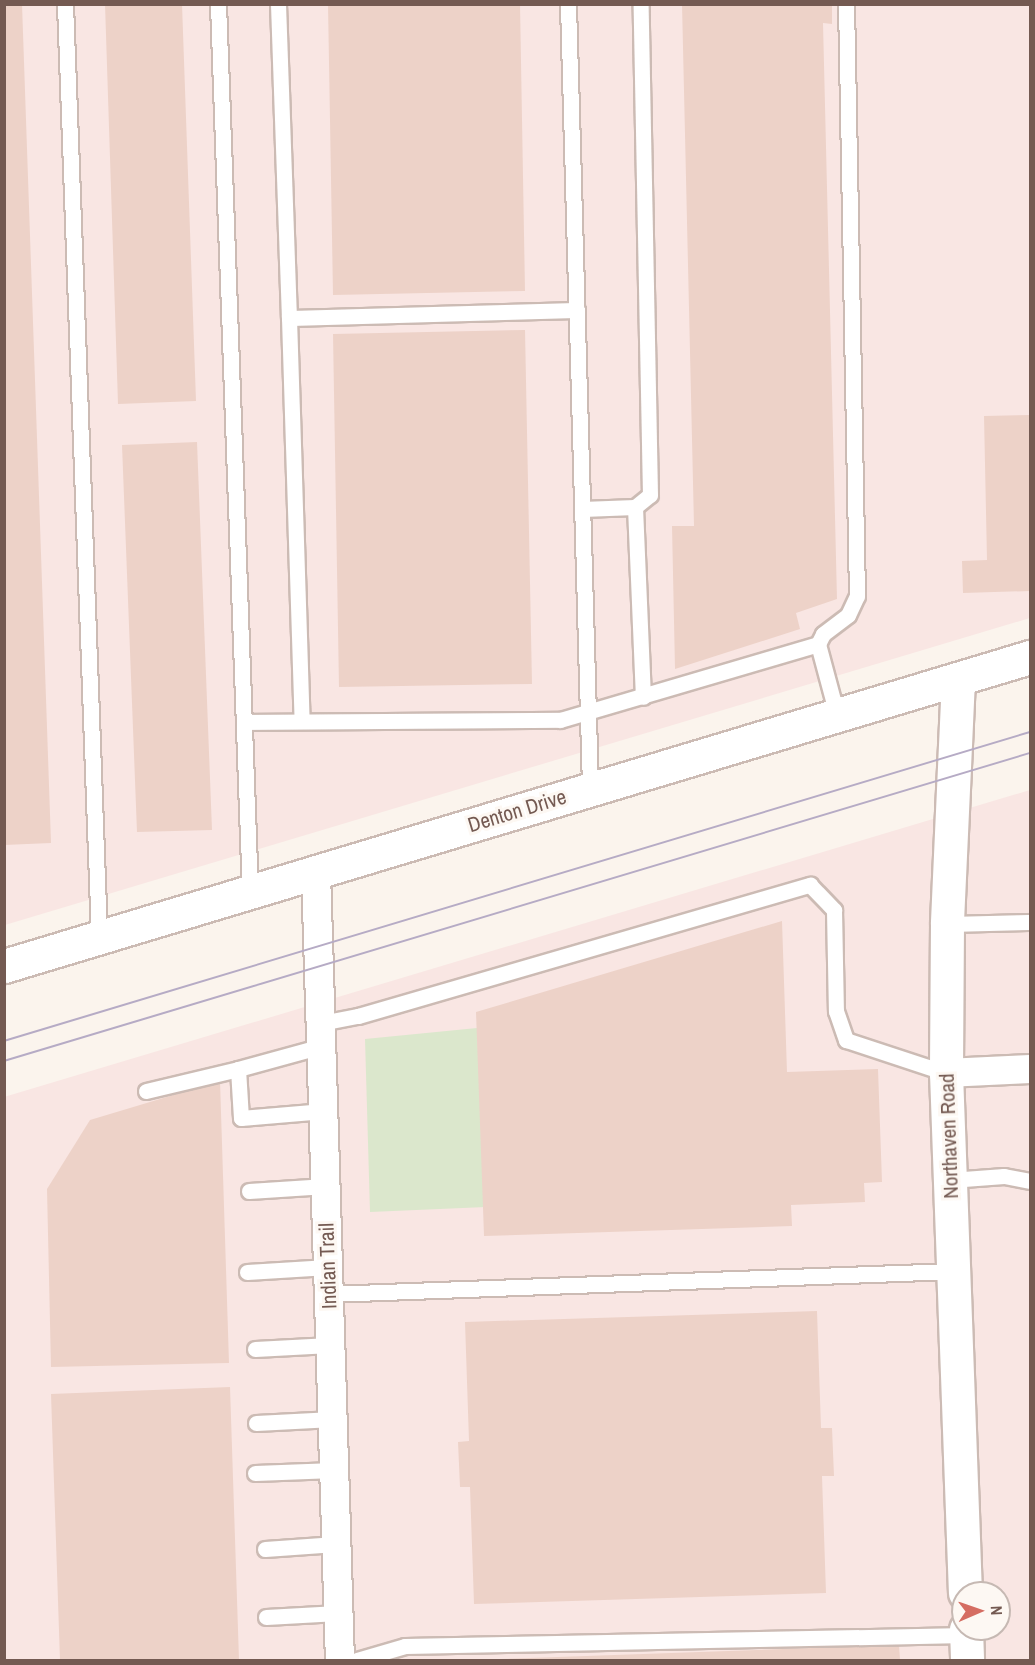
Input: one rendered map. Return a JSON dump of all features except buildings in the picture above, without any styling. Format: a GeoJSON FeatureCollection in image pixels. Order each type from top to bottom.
{"type":"FeatureCollection","features":[{"type":"Feature","properties":{"kind":"street","name":"Denton Drive"},"geometry":{"type":"LineString","coordinates":[[10,964],[1030,657]]}},
{"type":"Feature","properties":{"kind":"street","name":"Northaven Road"},"geometry":{"type":"LineString","coordinates":[[958,679],[947,924],[946,1073],[965,1581]]}},
{"type":"Feature","properties":{"kind":"street","name":"Indian Trail"},"geometry":{"type":"LineString","coordinates":[[316,872],[340,1660]]}},
{"type":"Feature","properties":{"kind":"street"},"geometry":{"type":"LineString","coordinates":[[946,1073],[1030,1070]]}},
{"type":"Feature","properties":{"kind":"lane"},"geometry":{"type":"LineString","coordinates":[[65,4],[99,937]]}},
{"type":"Feature","properties":{"kind":"lane"},"geometry":{"type":"LineString","coordinates":[[218,4],[250,892]]}},
{"type":"Feature","properties":{"kind":"lane"},"geometry":{"type":"LineString","coordinates":[[278,4],[302,721]]}},
{"type":"Feature","properties":{"kind":"lane"},"geometry":{"type":"LineString","coordinates":[[568,4],[590,789]]}},
{"type":"Feature","properties":{"kind":"lane"},"geometry":{"type":"LineString","coordinates":[[582,509],[635,507],[650,495],[641,4]]}},
{"type":"Feature","properties":{"kind":"lane"},"geometry":{"type":"LineString","coordinates":[[837,715],[818,644],[823,634],[848,615],[857,596],[846,4]]}},
{"type":"Feature","properties":{"kind":"lane"},"geometry":{"type":"LineString","coordinates":[[289,318],[577,310]]}},
{"type":"Feature","properties":{"kind":"lane"},"geometry":{"type":"LineString","coordinates":[[635,507],[643,697]]}},
{"type":"Feature","properties":{"kind":"lane"},"geometry":{"type":"LineString","coordinates":[[245,722],[560,720],[587,715],[818,644]]}},
{"type":"Feature","properties":{"kind":"lane"},"geometry":{"type":"LineString","coordinates":[[146,1091],[238,1069],[358,1016],[810,885],[834,910],[836,1011],[846,1040],[946,1073]]}},
{"type":"Feature","properties":{"kind":"lane"},"geometry":{"type":"LineString","coordinates":[[947,924],[1030,922]]}},
{"type":"Feature","properties":{"kind":"lane"},"geometry":{"type":"LineString","coordinates":[[238,1069],[241,1118],[324,1111]]}},
{"type":"Feature","properties":{"kind":"lane"},"geometry":{"type":"LineString","coordinates":[[950,1180],[1004,1176],[1030,1181]]}},
{"type":"Feature","properties":{"kind":"lane"},"geometry":{"type":"LineString","coordinates":[[249,1191],[326,1186]]}},
{"type":"Feature","properties":{"kind":"lane"},"geometry":{"type":"LineString","coordinates":[[247,1272],[329,1281],[953,1271]]}},
{"type":"Feature","properties":{"kind":"lane"},"geometry":{"type":"LineString","coordinates":[[255,1349],[330,1345]]}},
{"type":"Feature","properties":{"kind":"lane"},"geometry":{"type":"LineString","coordinates":[[256,1423],[333,1419]]}},
{"type":"Feature","properties":{"kind":"lane"},"geometry":{"type":"LineString","coordinates":[[255,1473],[334,1470]]}},
{"type":"Feature","properties":{"kind":"lane"},"geometry":{"type":"LineString","coordinates":[[265,1549],[336,1544]]}},
{"type":"Feature","properties":{"kind":"lane"},"geometry":{"type":"LineString","coordinates":[[266,1617],[338,1613]]}},
{"type":"Feature","properties":{"kind":"lane"},"geometry":{"type":"LineString","coordinates":[[357,1660],[405,1646],[966,1642]]}},
{"type":"Feature","properties":{"kind":"shaded area"},"geometry":{"type":"Polygon","coordinates":[[[5,5],[1030,5],[1030,618],[5,925],[5,5]]]}},
{"type":"Feature","properties":{"kind":"shaded area"},"geometry":{"type":"Polygon","coordinates":[[[1030,790],[1030,1660],[5,1660],[4,1097],[1030,790]]]}},
{"type":"Feature","properties":{"kind":"green space"},"geometry":{"type":"Polygon","coordinates":[[[477,1028],[486,1207],[370,1212],[365,1039],[477,1028]]]}},
{"type":"Feature","properties":{"kind":"tram line"},"geometry":{"type":"LineString","coordinates":[[4,1041],[1030,732]]}},
{"type":"Feature","properties":{"kind":"tram line"},"geometry":{"type":"LineString","coordinates":[[4,1061],[1030,753]]}}]}
